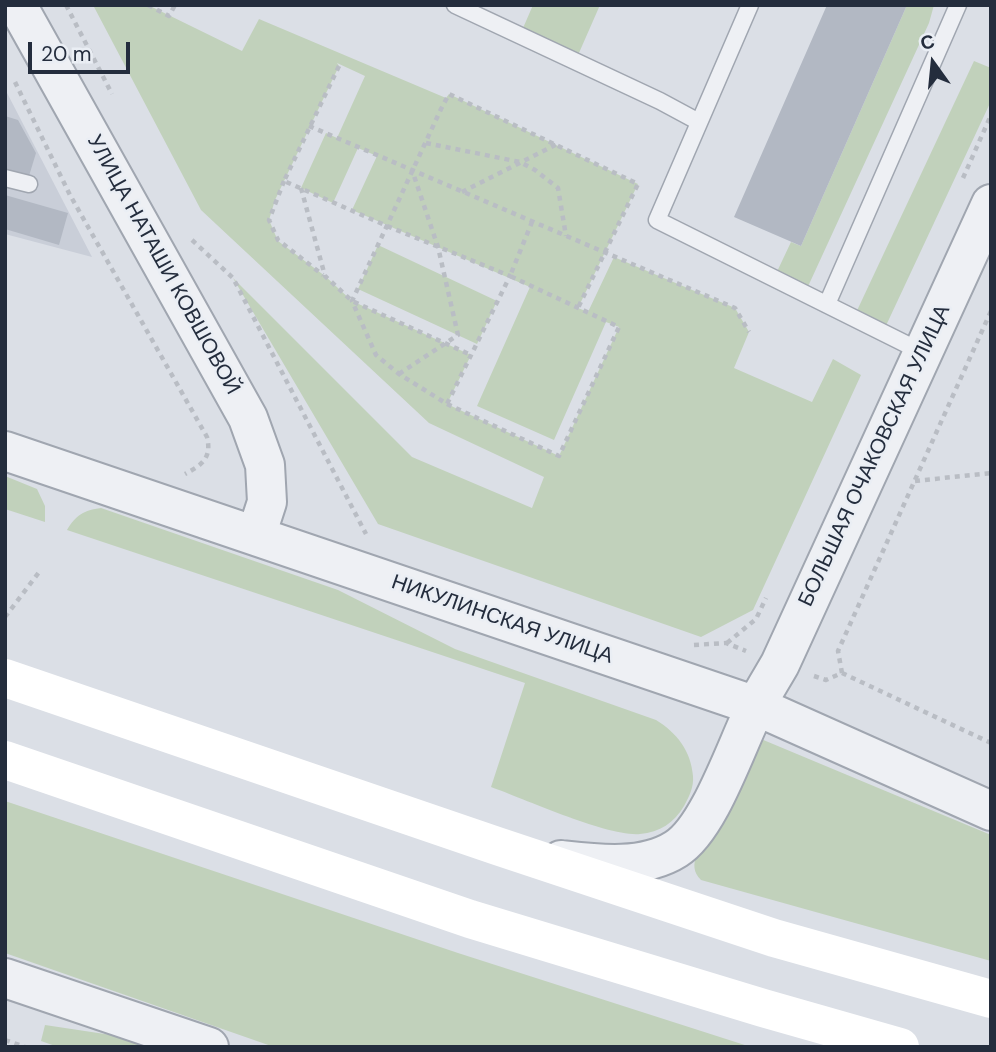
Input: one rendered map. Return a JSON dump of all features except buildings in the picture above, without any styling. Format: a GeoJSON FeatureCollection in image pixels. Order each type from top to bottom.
{"type":"FeatureCollection","features":[{"type":"Feature","properties":{"kind":"main road"},"geometry":{"type":"LineString","coordinates":[[5,678],[774,938],[991,999]]}},
{"type":"Feature","properties":{"kind":"main road"},"geometry":{"type":"LineString","coordinates":[[5,760],[470,919],[900,1047]]}},
{"type":"Feature","properties":{"kind":"street","name":"УЛИЦА НАТАШИ КОВШОВОЙ"},"geometry":{"type":"LineString","coordinates":[[17,5],[248,418],[265,465],[267,502],[256,536]]}},
{"type":"Feature","properties":{"kind":"street","name":"БОЛЬШАЯ ОЧАКОВСКАЯ УЛИЦА"},"geometry":{"type":"LineString","coordinates":[[535,857],[608,865],[655,858],[677,849],[694,831],[715,799],[756,706],[780,664],[991,204]]}},
{"type":"Feature","properties":{"kind":"street","name":"НИКУЛИНСКАЯ УЛИЦА"},"geometry":{"type":"LineString","coordinates":[[5,451],[756,706],[991,811]]}},
{"type":"Feature","properties":{"kind":"street"},"geometry":{"type":"LineString","coordinates":[[5,978],[209,1047]]}},
{"type":"Feature","properties":{"kind":"lane"},"geometry":{"type":"LineString","coordinates":[[455,5],[699,122]]}},
{"type":"Feature","properties":{"kind":"lane"},"geometry":{"type":"LineString","coordinates":[[750,5],[657,220],[922,352]]}},
{"type":"Feature","properties":{"kind":"lane"},"geometry":{"type":"LineString","coordinates":[[827,304],[958,5]]}},
{"type":"Feature","properties":{"kind":"lane"},"geometry":{"type":"LineString","coordinates":[[5,178],[29,184]]}},
{"type":"Feature","properties":{"kind":"path"},"geometry":{"type":"LineString","coordinates":[[66,5],[116,101]]}},
{"type":"Feature","properties":{"kind":"path"},"geometry":{"type":"LineString","coordinates":[[148,5],[169,16],[175,5]]}},
{"type":"Feature","properties":{"kind":"path"},"geometry":{"type":"LineString","coordinates":[[340,66],[284,181],[269,220],[278,240],[325,276],[352,301],[471,355]]}},
{"type":"Feature","properties":{"kind":"path"},"geometry":{"type":"LineString","coordinates":[[11,75],[70,195],[207,437],[210,449],[205,460],[181,476]]}},
{"type":"Feature","properties":{"kind":"path"},"geometry":{"type":"LineString","coordinates":[[284,181],[387,226],[510,276],[578,308],[619,327],[559,456],[447,404],[399,374],[376,355],[352,301],[387,226],[412,172],[449,94],[638,184],[578,308]]}},
{"type":"Feature","properties":{"kind":"path"},"geometry":{"type":"LineString","coordinates":[[309,127],[735,308],[748,332]]}},
{"type":"Feature","properties":{"kind":"path"},"geometry":{"type":"LineString","coordinates":[[426,143],[520,162],[535,170],[558,188],[566,236]]}},
{"type":"Feature","properties":{"kind":"path"},"geometry":{"type":"LineString","coordinates":[[462,192],[557,144]]}},
{"type":"Feature","properties":{"kind":"path"},"geometry":{"type":"LineString","coordinates":[[399,374],[458,335],[438,247],[412,172]]}},
{"type":"Feature","properties":{"kind":"path"},"geometry":{"type":"LineString","coordinates":[[301,188],[325,276]]}},
{"type":"Feature","properties":{"kind":"path"},"geometry":{"type":"LineString","coordinates":[[447,404],[510,276],[532,222]]}},
{"type":"Feature","properties":{"kind":"path"},"geometry":{"type":"LineString","coordinates":[[185,233],[233,278],[367,538]]}},
{"type":"Feature","properties":{"kind":"path"},"geometry":{"type":"LineString","coordinates":[[842,673],[838,651],[991,311]]}},
{"type":"Feature","properties":{"kind":"path"},"geometry":{"type":"LineString","coordinates":[[914,481],[991,472]]}},
{"type":"Feature","properties":{"kind":"path"},"geometry":{"type":"LineString","coordinates":[[5,617],[40,571]]}},
{"type":"Feature","properties":{"kind":"path"},"geometry":{"type":"LineString","coordinates":[[780,664],[826,680],[842,673],[991,743]]}},
{"type":"Feature","properties":{"kind":"path"},"geometry":{"type":"LineString","coordinates":[[5,1040],[25,1047]]}},
{"type":"Feature","properties":{"kind":"shaded area"},"geometry":{"type":"Polygon","coordinates":[[[5,89],[92,257],[5,234],[5,89]]]}},
{"type":"Feature","properties":{"kind":"green space"},"geometry":{"type":"Polygon","coordinates":[[[93,5],[148,5],[242,51],[259,19],[446,98],[449,94],[638,184],[578,308],[588,312],[614,257],[735,308],[749,332],[734,368],[812,402],[833,359],[861,375],[753,610],[701,637],[378,524],[233,278],[412,457],[532,508],[544,477],[429,423],[201,210],[93,5]],[[337,63],[339,66],[275,200],[269,220],[278,241],[325,276],[352,301],[471,355],[447,404],[559,456],[619,327],[606,322],[554,440],[477,406],[530,287],[352,210],[377,156],[358,148],[333,203],[301,188],[326,133],[337,138],[365,76],[337,63]]]}},
{"type":"Feature","properties":{"kind":"green space"},"geometry":{"type":"Polygon","coordinates":[[[533,5],[600,5],[575,62],[520,35],[533,5]]]}},
{"type":"Feature","properties":{"kind":"green space"},"geometry":{"type":"Polygon","coordinates":[[[907,5],[934,5],[929,23],[805,293],[774,278],[791,242],[801,246],[907,5]]]}},
{"type":"Feature","properties":{"kind":"green space"},"geometry":{"type":"Polygon","coordinates":[[[974,61],[991,68],[991,101],[883,332],[854,317],[974,61]]]}},
{"type":"Feature","properties":{"kind":"green space"},"geometry":{"type":"Polygon","coordinates":[[[378,245],[497,301],[477,344],[358,289],[378,245]]]}},
{"type":"Feature","properties":{"kind":"green space"},"geometry":{"type":"Polygon","coordinates":[[[5,476],[37,489],[45,506],[45,522],[5,509],[5,476]]]}},
{"type":"Feature","properties":{"kind":"green space"},"geometry":{"type":"Polygon","coordinates":[[[101,508],[338,590],[455,649],[656,720],[676,737],[686,751],[693,780],[688,799],[666,826],[640,834],[608,830],[588,824],[491,787],[525,683],[67,530],[81,514],[101,508]]]}},
{"type":"Feature","properties":{"kind":"green space"},"geometry":{"type":"Polygon","coordinates":[[[761,739],[991,835],[991,961],[701,880],[694,868],[697,854],[761,739]]]}},
{"type":"Feature","properties":{"kind":"green space"},"geometry":{"type":"Polygon","coordinates":[[[5,801],[458,953],[751,1047],[274,1047],[5,953],[5,801]]]}},
{"type":"Feature","properties":{"kind":"green space"},"geometry":{"type":"Polygon","coordinates":[[[45,1025],[118,1036],[149,1047],[58,1047],[41,1041],[45,1025]]]}}]}
